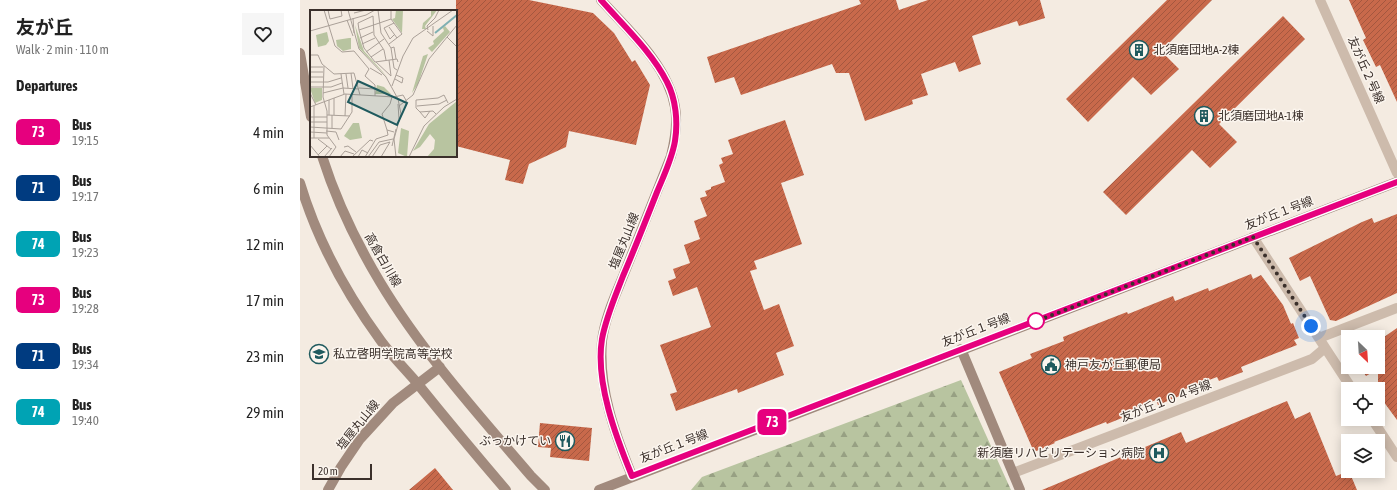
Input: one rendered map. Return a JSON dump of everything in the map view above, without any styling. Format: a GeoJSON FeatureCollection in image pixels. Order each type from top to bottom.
{"type":"FeatureCollection","features":[{"type":"Feature","properties":{"kind":"street","name":"塩屋丸山線"},"geometry":{"type":"LineString","coordinates":[[601,0],[650,56],[668,82],[675,107],[676,128],[671,156],[610,308],[602,340],[603,382],[605,394],[618,440],[632,476]]}},
{"type":"Feature","properties":{"kind":"street","name":"友が丘２号線"},"geometry":{"type":"LineString","coordinates":[[1320,0],[1397,173]]}},
{"type":"Feature","properties":{"kind":"street"},"geometry":{"type":"LineString","coordinates":[[300,53],[310,111]]}},
{"type":"Feature","properties":{"kind":"street","name":"高倉白川線"},"geometry":{"type":"LineString","coordinates":[[322,157],[337,199],[376,276],[440,367]]}},
{"type":"Feature","properties":{"kind":"street","name":"友が丘１号線"},"geometry":{"type":"LineString","coordinates":[[632,476],[1397,182]]}},
{"type":"Feature","properties":{"kind":"street"},"geometry":{"type":"LineString","coordinates":[[300,183],[311,216],[323,244],[351,297],[382,343],[506,490]]}},
{"type":"Feature","properties":{"kind":"street"},"geometry":{"type":"LineString","coordinates":[[1253,237],[1347,382]]}},
{"type":"Feature","properties":{"kind":"street"},"geometry":{"type":"LineString","coordinates":[[1319,338],[1397,308]]}},
{"type":"Feature","properties":{"kind":"street","name":"友が丘１０４号線"},"geometry":{"type":"LineString","coordinates":[[1013,473],[1312,358],[1325,348]]}},
{"type":"Feature","properties":{"kind":"street"},"geometry":{"type":"LineString","coordinates":[[961,350],[1020,490]]}},
{"type":"Feature","properties":{"kind":"street","name":"塩屋丸山線"},"geometry":{"type":"LineString","coordinates":[[328,490],[341,467],[360,439],[393,402],[440,367]]}},
{"type":"Feature","properties":{"kind":"street"},"geometry":{"type":"LineString","coordinates":[[440,367],[530,476],[545,490]]}},
{"type":"Feature","properties":{"kind":"street"},"geometry":{"type":"LineString","coordinates":[[1376,426],[1397,458]]}},
{"type":"Feature","properties":{"kind":"street"},"geometry":{"type":"LineString","coordinates":[[599,490],[632,476]]}},
{"type":"Feature","properties":{"kind":"green space"},"geometry":{"type":"Polygon","coordinates":[[[961,380],[1011,490],[691,490],[702,477],[961,380]]]}},
{"type":"Feature","properties":{"kind":"building"},"geometry":{"type":"Polygon","coordinates":[[[456,0],[529,0],[593,13],[614,33],[632,62],[635,60],[650,85],[636,145],[569,131],[566,147],[529,164],[523,184],[505,180],[510,160],[457,146],[456,0]]]}},
{"type":"Feature","properties":{"kind":"building"},"geometry":{"type":"Polygon","coordinates":[[[859,0],[896,0],[899,10],[928,0],[1040,0],[1045,18],[1019,26],[1017,21],[972,36],[981,64],[959,72],[955,62],[921,74],[928,95],[912,100],[913,104],[865,121],[849,73],[836,73],[832,64],[741,95],[734,77],[715,83],[707,57],[861,4],[859,0]]]}},
{"type":"Feature","properties":{"kind":"building","name":"北須磨団地A-2棟"},"geometry":{"type":"Polygon","coordinates":[[[1167,0],[1212,0],[1161,51],[1179,69],[1151,95],[1133,77],[1088,122],[1066,99],[1167,0]]]}},
{"type":"Feature","properties":{"kind":"building"},"geometry":{"type":"Polygon","coordinates":[[[1349,0],[1397,0],[1397,102],[1380,65],[1376,67],[1363,40],[1366,38],[1349,0]]]}},
{"type":"Feature","properties":{"kind":"building","name":"北須磨団地A-1棟"},"geometry":{"type":"Polygon","coordinates":[[[1283,16],[1305,39],[1219,124],[1237,142],[1210,168],[1192,150],[1126,215],[1103,192],[1283,16]]]}},
{"type":"Feature","properties":{"kind":"building"},"geometry":{"type":"Polygon","coordinates":[[[785,120],[804,175],[781,183],[802,244],[754,261],[757,269],[750,271],[764,310],[779,304],[794,346],[776,353],[784,375],[738,393],[737,389],[676,411],[670,394],[677,392],[660,345],[711,327],[697,287],[673,296],[668,281],[676,278],[673,269],[690,263],[684,245],[700,239],[694,221],[707,216],[700,198],[707,196],[705,191],[711,189],[711,187],[725,182],[719,165],[723,163],[721,158],[733,154],[728,140],[785,120]]]}},
{"type":"Feature","properties":{"kind":"building"},"geometry":{"type":"Polygon","coordinates":[[[1397,214],[1397,293],[1336,321],[1330,320],[1310,276],[1300,281],[1289,258],[1362,222],[1372,218],[1374,223],[1397,214]]]}},
{"type":"Feature","properties":{"kind":"building"},"geometry":{"type":"Polygon","coordinates":[[[1251,274],[1253,279],[1261,275],[1283,305],[1299,338],[1294,340],[1297,345],[1241,367],[1243,372],[1219,381],[1217,377],[1180,391],[1182,395],[1158,405],[1156,400],[1120,414],[1122,418],[1107,424],[1106,422],[1054,442],[1055,443],[1034,452],[999,372],[1032,358],[1030,354],[1064,341],[1063,337],[1127,312],[1128,314],[1173,296],[1175,301],[1208,288],[1209,291],[1251,274]]]}},
{"type":"Feature","properties":{"kind":"building"},"geometry":{"type":"Polygon","coordinates":[[[1397,328],[1397,420],[1385,404],[1385,382],[1378,382],[1378,374],[1385,374],[1385,336],[1397,328]]]}},
{"type":"Feature","properties":{"kind":"building"},"geometry":{"type":"Polygon","coordinates":[[[1287,401],[1295,419],[1310,412],[1336,476],[1341,474],[1341,478],[1352,478],[1357,490],[1042,490],[1181,432],[1186,443],[1287,401]]]}},
{"type":"Feature","properties":{"kind":"building","name":"ぶっかけてい"},"geometry":{"type":"Polygon","coordinates":[[[540,423],[592,428],[589,461],[550,457],[551,448],[538,447],[540,423]]]}},
{"type":"Feature","properties":{"kind":"building"},"geometry":{"type":"Polygon","coordinates":[[[435,468],[453,490],[409,490],[435,468]]]}},
{"type":"Feature","properties":{"kind":"bus line","name":"73"},"geometry":{"type":"LineString","coordinates":[[601,0],[650,56],[668,82],[675,107],[675,141],[671,156],[610,308],[602,340],[603,382],[605,394],[610,416],[632,476],[1397,182]]}},
{"type":"Feature","properties":{"kind":"place","name":"北須磨団地A-2棟"},"geometry":{"type":"Point","coordinates":[1139,50]}},
{"type":"Feature","properties":{"kind":"place","name":"北須磨団地A-1棟"},"geometry":{"type":"Point","coordinates":[1204,116]}},
{"type":"Feature","properties":{"kind":"place","name":"私立啓明学院高等学校"},"geometry":{"type":"Point","coordinates":[319,354]}},
{"type":"Feature","properties":{"kind":"place","name":"神戸友が丘郵便局"},"geometry":{"type":"Point","coordinates":[1051,365]}},
{"type":"Feature","properties":{"kind":"place","name":"ぶっかけてい"},"geometry":{"type":"Point","coordinates":[565,441]}},
{"type":"Feature","properties":{"kind":"place","name":"新須磨リハビリテーション病院"},"geometry":{"type":"Point","coordinates":[1159,453]}},
{"type":"Feature","properties":{"kind":"route"},"geometry":{"type":"LineString","coordinates":[[1036,321],[1034,322],[1253,237],[1311,326]]}}]}
